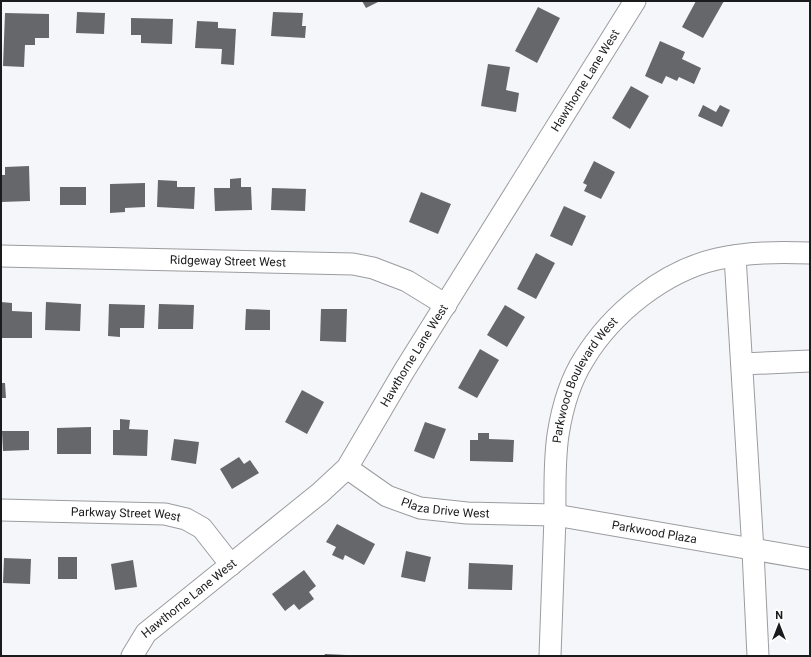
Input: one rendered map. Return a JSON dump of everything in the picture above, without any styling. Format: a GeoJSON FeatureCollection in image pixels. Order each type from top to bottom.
{"type":"FeatureCollection","features":[{"type":"Feature","properties":{"kind":"street","name":"Hawthorne Lane West"},"geometry":{"type":"LineString","coordinates":[[132,656],[146,634],[320,493],[346,468],[635,1]]}},
{"type":"Feature","properties":{"kind":"street","name":"Parkwood Boulevard West"},"geometry":{"type":"LineString","coordinates":[[550,656],[555,515],[555,468],[558,436],[564,406],[575,376],[594,344],[628,308],[644,294],[661,283],[688,270],[715,260],[747,254],[776,252],[810,253]]}},
{"type":"Feature","properties":{"kind":"street","name":"Ridgeway Street West"},"geometry":{"type":"LineString","coordinates":[[1,256],[353,264],[373,268],[407,281],[446,305]]}},
{"type":"Feature","properties":{"kind":"street"},"geometry":{"type":"LineString","coordinates":[[735,256],[758,656]]}},
{"type":"Feature","properties":{"kind":"street"},"geometry":{"type":"LineString","coordinates":[[742,364],[810,361]]}},
{"type":"Feature","properties":{"kind":"street","name":"Plaza Drive West"},"geometry":{"type":"LineString","coordinates":[[346,468],[387,496],[420,508],[467,513],[555,515]]}},
{"type":"Feature","properties":{"kind":"street","name":"Parkway Street West"},"geometry":{"type":"LineString","coordinates":[[1,510],[165,514],[186,519],[202,528],[231,565]]}},
{"type":"Feature","properties":{"kind":"street","name":"Parkwood Plaza"},"geometry":{"type":"LineString","coordinates":[[555,515],[810,559]]}},
{"type":"Feature","properties":{"kind":"building"},"geometry":{"type":"Polygon","coordinates":[[[362,1],[380,1],[366,8],[362,1]]]}},
{"type":"Feature","properties":{"kind":"building"},"geometry":{"type":"Polygon","coordinates":[[[696,1],[724,1],[703,38],[682,27],[696,1]]]}},
{"type":"Feature","properties":{"kind":"building"},"geometry":{"type":"Polygon","coordinates":[[[538,7],[560,18],[537,63],[515,51],[538,7]]]}},
{"type":"Feature","properties":{"kind":"building"},"geometry":{"type":"Polygon","coordinates":[[[77,12],[105,13],[104,34],[76,33],[77,12]]]}},
{"type":"Feature","properties":{"kind":"building"},"geometry":{"type":"Polygon","coordinates":[[[273,12],[303,13],[302,26],[306,26],[305,38],[271,36],[273,12]]]}},
{"type":"Feature","properties":{"kind":"building"},"geometry":{"type":"Polygon","coordinates":[[[5,13],[49,14],[49,38],[35,38],[35,45],[25,45],[24,67],[3,66],[5,13]]]}},
{"type":"Feature","properties":{"kind":"building"},"geometry":{"type":"Polygon","coordinates":[[[131,18],[173,19],[172,44],[141,43],[141,35],[131,35],[131,18]]]}},
{"type":"Feature","properties":{"kind":"building"},"geometry":{"type":"Polygon","coordinates":[[[197,21],[218,22],[218,28],[236,29],[234,65],[221,64],[222,49],[195,48],[197,21]]]}},
{"type":"Feature","properties":{"kind":"building"},"geometry":{"type":"Polygon","coordinates":[[[660,41],[685,52],[682,59],[701,68],[694,84],[679,77],[677,81],[666,76],[662,84],[645,76],[660,41]]]}},
{"type":"Feature","properties":{"kind":"building"},"geometry":{"type":"Polygon","coordinates":[[[488,64],[510,67],[506,90],[519,93],[516,112],[481,106],[488,64]]]}},
{"type":"Feature","properties":{"kind":"building"},"geometry":{"type":"Polygon","coordinates":[[[631,86],[649,96],[630,129],[612,118],[631,86]]]}},
{"type":"Feature","properties":{"kind":"building"},"geometry":{"type":"Polygon","coordinates":[[[703,105],[716,112],[720,105],[730,110],[722,127],[698,116],[703,105]]]}},
{"type":"Feature","properties":{"kind":"building"},"geometry":{"type":"Polygon","coordinates":[[[594,161],[615,172],[601,199],[584,191],[587,185],[583,183],[594,161]]]}},
{"type":"Feature","properties":{"kind":"building"},"geometry":{"type":"Polygon","coordinates":[[[29,166],[30,201],[1,202],[1,175],[5,175],[5,167],[29,166]]]}},
{"type":"Feature","properties":{"kind":"building"},"geometry":{"type":"Polygon","coordinates":[[[241,178],[241,187],[251,187],[252,210],[215,211],[214,188],[230,188],[230,179],[241,178]]]}},
{"type":"Feature","properties":{"kind":"building"},"geometry":{"type":"Polygon","coordinates":[[[158,180],[177,181],[177,187],[195,187],[194,209],[157,207],[158,180]]]}},
{"type":"Feature","properties":{"kind":"building"},"geometry":{"type":"Polygon","coordinates":[[[145,183],[145,207],[125,208],[125,212],[110,213],[110,184],[145,183]]]}},
{"type":"Feature","properties":{"kind":"building"},"geometry":{"type":"Polygon","coordinates":[[[60,187],[86,187],[86,205],[60,205],[60,187]]]}},
{"type":"Feature","properties":{"kind":"building"},"geometry":{"type":"Polygon","coordinates":[[[272,188],[306,189],[305,211],[271,210],[272,188]]]}},
{"type":"Feature","properties":{"kind":"building"},"geometry":{"type":"Polygon","coordinates":[[[421,192],[451,204],[438,234],[409,222],[421,192]]]}},
{"type":"Feature","properties":{"kind":"building"},"geometry":{"type":"Polygon","coordinates":[[[564,206],[586,216],[572,246],[550,236],[564,206]]]}},
{"type":"Feature","properties":{"kind":"building"},"geometry":{"type":"Polygon","coordinates":[[[536,253],[555,263],[536,299],[517,289],[536,253]]]}},
{"type":"Feature","properties":{"kind":"building"},"geometry":{"type":"Polygon","coordinates":[[[1,302],[12,303],[12,311],[32,312],[32,338],[1,338],[1,302]]]}},
{"type":"Feature","properties":{"kind":"building"},"geometry":{"type":"Polygon","coordinates":[[[46,302],[81,304],[80,331],[45,330],[46,302]]]}},
{"type":"Feature","properties":{"kind":"building"},"geometry":{"type":"Polygon","coordinates":[[[109,304],[145,305],[144,328],[120,328],[120,337],[108,336],[109,304]]]}},
{"type":"Feature","properties":{"kind":"building"},"geometry":{"type":"Polygon","coordinates":[[[159,304],[194,305],[193,329],[158,329],[159,304]]]}},
{"type":"Feature","properties":{"kind":"building"},"geometry":{"type":"Polygon","coordinates":[[[505,305],[525,317],[507,347],[487,335],[505,305]]]}},
{"type":"Feature","properties":{"kind":"building"},"geometry":{"type":"Polygon","coordinates":[[[246,309],[270,310],[270,330],[245,330],[246,309]]]}},
{"type":"Feature","properties":{"kind":"building"},"geometry":{"type":"Polygon","coordinates":[[[321,309],[347,309],[346,342],[320,341],[321,309]]]}},
{"type":"Feature","properties":{"kind":"building"},"geometry":{"type":"Polygon","coordinates":[[[480,349],[499,360],[477,398],[458,388],[480,349]]]}},
{"type":"Feature","properties":{"kind":"building"},"geometry":{"type":"Polygon","coordinates":[[[1,383],[5,383],[6,398],[1,398],[1,383]]]}},
{"type":"Feature","properties":{"kind":"building"},"geometry":{"type":"Polygon","coordinates":[[[302,390],[324,402],[307,434],[285,422],[302,390]]]}},
{"type":"Feature","properties":{"kind":"building"},"geometry":{"type":"Polygon","coordinates":[[[120,419],[130,420],[129,429],[148,430],[147,456],[113,455],[113,430],[120,430],[120,419]]]}},
{"type":"Feature","properties":{"kind":"building"},"geometry":{"type":"Polygon","coordinates":[[[425,422],[446,429],[434,459],[414,451],[425,422]]]}},
{"type":"Feature","properties":{"kind":"building"},"geometry":{"type":"Polygon","coordinates":[[[91,427],[91,454],[57,454],[57,428],[91,427]]]}},
{"type":"Feature","properties":{"kind":"building"},"geometry":{"type":"Polygon","coordinates":[[[2,431],[29,431],[29,450],[3,451],[2,431]]]}},
{"type":"Feature","properties":{"kind":"building"},"geometry":{"type":"Polygon","coordinates":[[[478,433],[489,433],[489,439],[514,440],[513,462],[470,461],[470,440],[478,440],[478,433]]]}},
{"type":"Feature","properties":{"kind":"building"},"geometry":{"type":"Polygon","coordinates":[[[174,439],[199,442],[196,464],[171,460],[174,439]]]}},
{"type":"Feature","properties":{"kind":"building"},"geometry":{"type":"Polygon","coordinates":[[[239,457],[244,464],[250,460],[259,473],[232,489],[220,469],[239,457]]]}},
{"type":"Feature","properties":{"kind":"building"},"geometry":{"type":"Polygon","coordinates":[[[337,524],[375,544],[364,565],[345,555],[343,560],[332,555],[336,547],[326,542],[337,524]]]}},
{"type":"Feature","properties":{"kind":"building"},"geometry":{"type":"Polygon","coordinates":[[[406,551],[431,557],[425,582],[401,577],[406,551]]]}},
{"type":"Feature","properties":{"kind":"building"},"geometry":{"type":"Polygon","coordinates":[[[58,557],[77,557],[77,579],[58,579],[58,557]]]}},
{"type":"Feature","properties":{"kind":"building"},"geometry":{"type":"Polygon","coordinates":[[[4,558],[31,559],[30,584],[3,583],[4,558]]]}},
{"type":"Feature","properties":{"kind":"building"},"geometry":{"type":"Polygon","coordinates":[[[133,560],[137,587],[115,590],[111,564],[133,560]]]}},
{"type":"Feature","properties":{"kind":"building"},"geometry":{"type":"Polygon","coordinates":[[[469,563],[513,565],[512,590],[468,589],[469,563]]]}},
{"type":"Feature","properties":{"kind":"building"},"geometry":{"type":"Polygon","coordinates":[[[304,570],[316,586],[309,592],[314,599],[299,610],[294,604],[285,611],[272,594],[304,570]]]}},
{"type":"Feature","properties":{"kind":"building"},"geometry":{"type":"Polygon","coordinates":[[[325,654],[346,655],[346,656],[324,656],[325,654]]]}}]}
